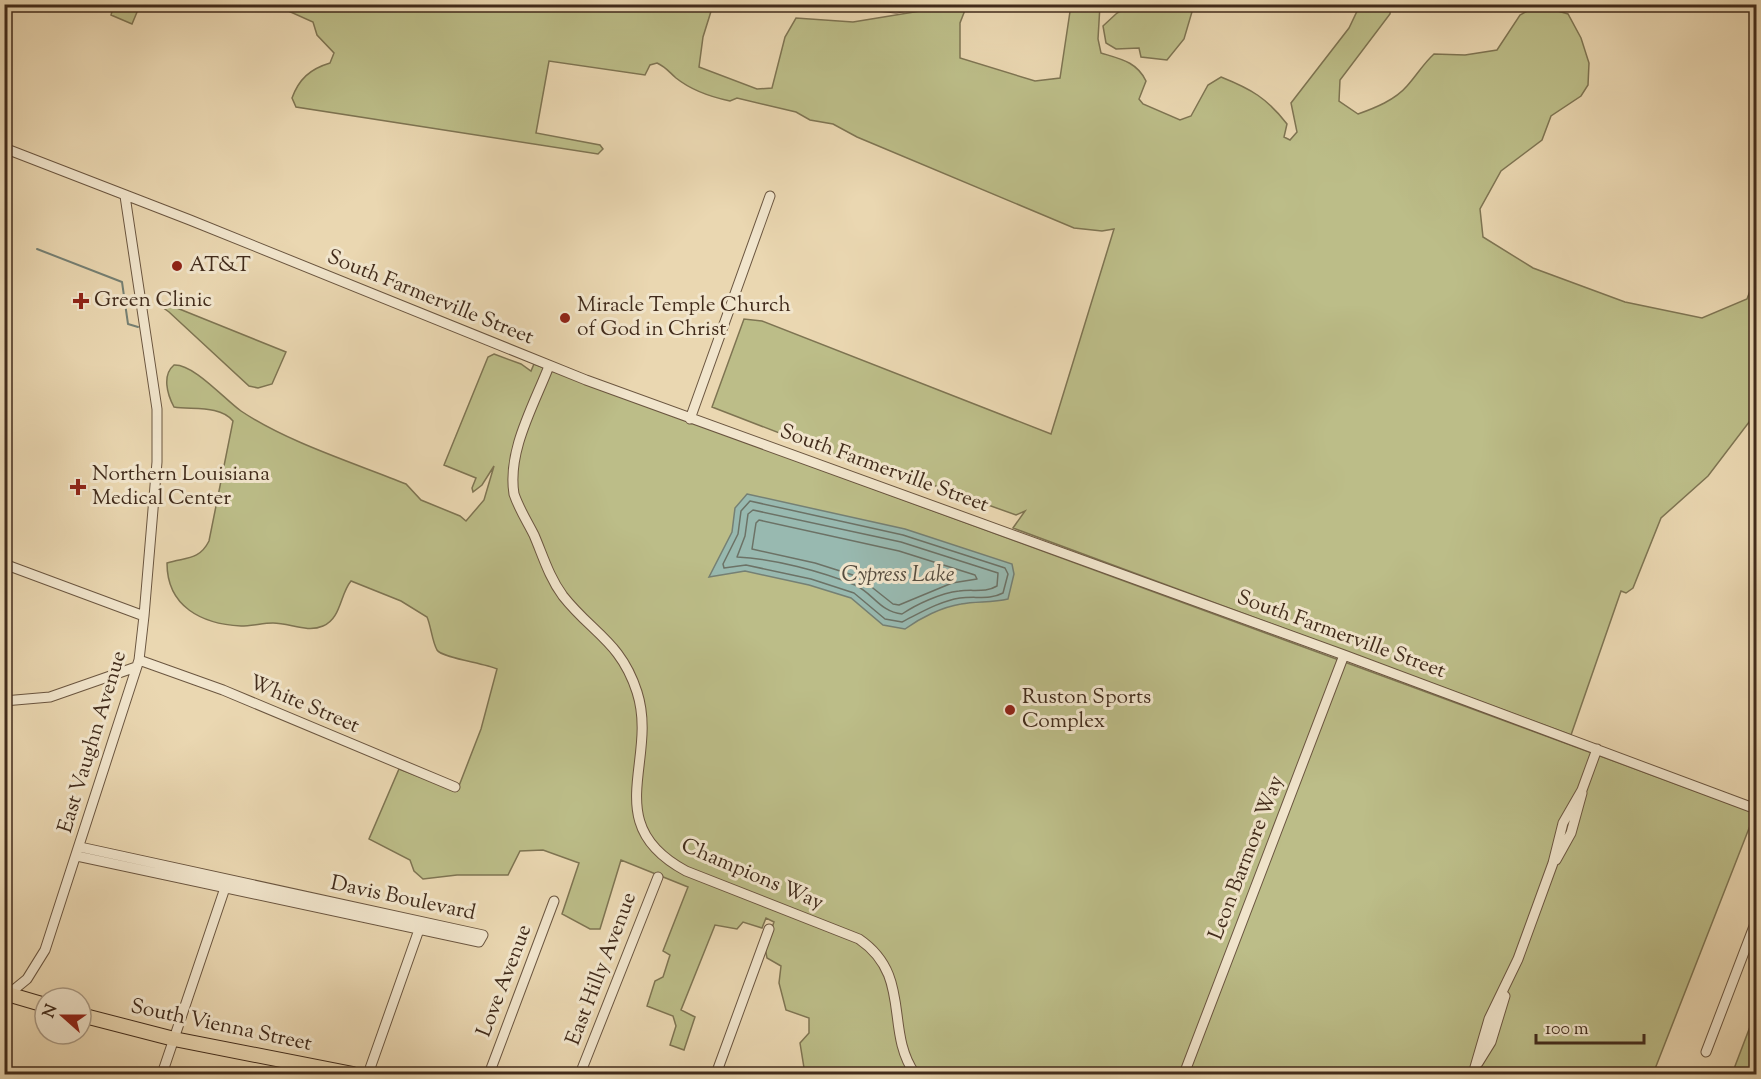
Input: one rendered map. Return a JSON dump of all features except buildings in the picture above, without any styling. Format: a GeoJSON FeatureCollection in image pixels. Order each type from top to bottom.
{"type":"FeatureCollection","features":[{"type":"Feature","properties":{"kind":"highway"},"geometry":{"type":"LineString","coordinates":[[6,995],[33,1002]]}},
{"type":"Feature","properties":{"kind":"highway","name":"South Vienna Street"},"geometry":{"type":"LineString","coordinates":[[93,1018],[174,1039],[353,1074]]}},
{"type":"Feature","properties":{"kind":"street"},"geometry":{"type":"LineString","coordinates":[[856,4],[896,8],[918,4]]}},
{"type":"Feature","properties":{"kind":"street","name":"South Farmerville Street"},"geometry":{"type":"LineString","coordinates":[[4,148],[549,366],[1344,655],[1756,809]]}},
{"type":"Feature","properties":{"kind":"street","name":"East Vaughn Avenue"},"geometry":{"type":"LineString","coordinates":[[6,995],[31,974],[45,950],[138,664],[157,462],[156,409],[125,196]]}},
{"type":"Feature","properties":{"kind":"street"},"geometry":{"type":"LineString","coordinates":[[690,419],[770,196]]}},
{"type":"Feature","properties":{"kind":"street","name":"Champions Way"},"geometry":{"type":"LineString","coordinates":[[549,366],[515,456],[512,480],[514,494],[553,581],[576,609],[613,645],[629,670],[641,714],[641,740],[635,796],[643,830],[663,856],[686,871],[859,939],[872,948],[882,958],[890,976],[903,1046],[915,1074]]}},
{"type":"Feature","properties":{"kind":"street"},"geometry":{"type":"LineString","coordinates":[[4,564],[144,616]]}},
{"type":"Feature","properties":{"kind":"street","name":"Leon Barmore Way"},"geometry":{"type":"LineString","coordinates":[[1184,1074],[1344,655]]}},
{"type":"Feature","properties":{"kind":"street"},"geometry":{"type":"LineString","coordinates":[[4,701],[50,697],[138,664]]}},
{"type":"Feature","properties":{"kind":"street","name":"White Street"},"geometry":{"type":"LineString","coordinates":[[138,664],[223,690],[455,787]]}},
{"type":"Feature","properties":{"kind":"street"},"geometry":{"type":"LineString","coordinates":[[1474,1071],[1485,1029],[1506,987],[1553,863],[1563,823],[1582,790],[1597,749]]}},
{"type":"Feature","properties":{"kind":"street","name":"Davis Boulevard"},"geometry":{"type":"LineString","coordinates":[[78,852],[421,926],[479,942],[483,938],[483,935],[421,926]]}},
{"type":"Feature","properties":{"kind":"street","name":"East Hilly Avenue"},"geometry":{"type":"LineString","coordinates":[[580,1074],[658,877]]}},
{"type":"Feature","properties":{"kind":"street"},"geometry":{"type":"LineString","coordinates":[[162,1074],[227,884]]}},
{"type":"Feature","properties":{"kind":"street","name":"Love Avenue"},"geometry":{"type":"LineString","coordinates":[[489,1074],[554,901]]}},
{"type":"Feature","properties":{"kind":"street"},"geometry":{"type":"LineString","coordinates":[[1706,1052],[1756,921]]}},
{"type":"Feature","properties":{"kind":"street"},"geometry":{"type":"LineString","coordinates":[[368,1074],[421,926]]}},
{"type":"Feature","properties":{"kind":"street"},"geometry":{"type":"LineString","coordinates":[[716,1074],[769,929]]}},
{"type":"Feature","properties":{"kind":"green space"},"geometry":{"type":"Polygon","coordinates":[[[114,4],[140,5],[132,24],[111,15],[114,4]]]}},
{"type":"Feature","properties":{"kind":"green space"},"geometry":{"type":"Polygon","coordinates":[[[1133,4],[1194,5],[1184,39],[1167,60],[1141,57],[1139,48],[1116,49],[1106,43],[1103,26],[1117,13],[1133,4]]]}},
{"type":"Feature","properties":{"kind":"green space"},"geometry":{"type":"Polygon","coordinates":[[[275,5],[713,5],[703,37],[699,67],[757,89],[772,88],[785,37],[796,18],[853,22],[967,5],[960,23],[960,58],[1035,81],[1060,78],[1071,5],[1100,5],[1098,39],[1101,53],[1128,62],[1138,69],[1146,81],[1139,99],[1143,104],[1180,120],[1191,116],[1208,85],[1221,77],[1250,90],[1272,107],[1287,124],[1284,137],[1290,140],[1297,132],[1291,103],[1349,28],[1360,5],[1391,5],[1390,14],[1340,80],[1339,101],[1358,114],[1397,95],[1434,54],[1465,55],[1497,50],[1520,15],[1538,5],[1568,14],[1581,38],[1589,63],[1588,85],[1581,96],[1551,116],[1542,140],[1501,171],[1480,209],[1483,237],[1533,268],[1625,302],[1702,318],[1747,299],[1756,275],[1756,413],[1708,476],[1661,518],[1633,588],[1626,593],[1621,591],[1571,735],[1013,528],[1025,511],[1016,515],[860,459],[857,463],[712,407],[744,319],[762,321],[1051,434],[1114,229],[1102,231],[1074,228],[857,137],[833,124],[810,120],[796,112],[737,98],[730,101],[702,92],[688,86],[657,63],[650,65],[645,75],[549,61],[536,133],[600,145],[603,149],[598,154],[296,107],[292,98],[298,85],[311,72],[330,63],[334,53],[317,35],[313,22],[275,5]]]}},
{"type":"Feature","properties":{"kind":"green space"},"geometry":{"type":"Polygon","coordinates":[[[162,302],[286,352],[272,384],[258,388],[249,386],[158,304],[162,302]]]}},
{"type":"Feature","properties":{"kind":"green space","name":"Ruston Sports Complex"},"geometry":{"type":"Polygon","coordinates":[[[494,354],[521,364],[531,371],[534,364],[1755,813],[1653,1074],[805,1074],[800,1043],[809,1033],[809,1018],[786,1010],[779,983],[781,966],[767,958],[765,948],[774,922],[766,918],[762,928],[743,922],[737,929],[715,925],[681,1010],[695,1017],[684,1050],[670,1045],[676,1026],[673,1016],[647,1006],[655,981],[663,977],[670,955],[663,951],[688,887],[621,860],[600,929],[590,929],[562,914],[579,863],[543,850],[520,851],[508,875],[457,875],[423,879],[414,871],[410,860],[369,839],[399,769],[457,791],[481,729],[497,669],[440,653],[435,646],[427,617],[401,601],[351,581],[337,612],[329,623],[311,628],[279,623],[241,626],[213,622],[200,617],[180,602],[169,578],[167,563],[196,555],[209,541],[233,421],[221,412],[213,410],[174,407],[169,396],[167,379],[174,365],[191,370],[241,411],[279,433],[406,484],[421,500],[460,516],[466,521],[484,500],[494,466],[482,485],[473,492],[472,488],[476,478],[444,465],[488,357],[494,354]]]}},
{"type":"Feature","properties":{"kind":"green space"},"geometry":{"type":"Polygon","coordinates":[[[1756,1011],[1756,1074],[1732,1074],[1756,1011]]]}},
{"type":"Feature","properties":{"kind":"water","name":"Cypress Lake"},"geometry":{"type":"Polygon","coordinates":[[[747,494],[905,529],[1012,564],[1014,574],[1008,599],[954,605],[924,617],[905,629],[883,625],[851,598],[809,585],[745,571],[709,577],[732,532],[735,508],[747,494]]]}},
{"type":"Feature","properties":{"kind":"waterway"},"geometry":{"type":"LineString","coordinates":[[37,249],[122,282],[128,324],[138,327]]}},
{"type":"Feature","properties":{"kind":"waterway"},"geometry":{"type":"LineString","coordinates":[[221,1074],[222,1070]]}},
{"type":"Feature","properties":{"kind":"place","name":"AT&T"},"geometry":{"type":"Point","coordinates":[177,266]}},
{"type":"Feature","properties":{"kind":"place","name":"Green Clinic"},"geometry":{"type":"Point","coordinates":[81,301]}},
{"type":"Feature","properties":{"kind":"place","name":"Miracle Temple Church of God in Christ"},"geometry":{"type":"Point","coordinates":[565,318]}},
{"type":"Feature","properties":{"kind":"place","name":"Northern Louisiana Medical Center"},"geometry":{"type":"Point","coordinates":[78,487]}},
{"type":"Feature","properties":{"kind":"place","name":"Ruston Sports Complex"},"geometry":{"type":"Point","coordinates":[1010,710]}}]}
